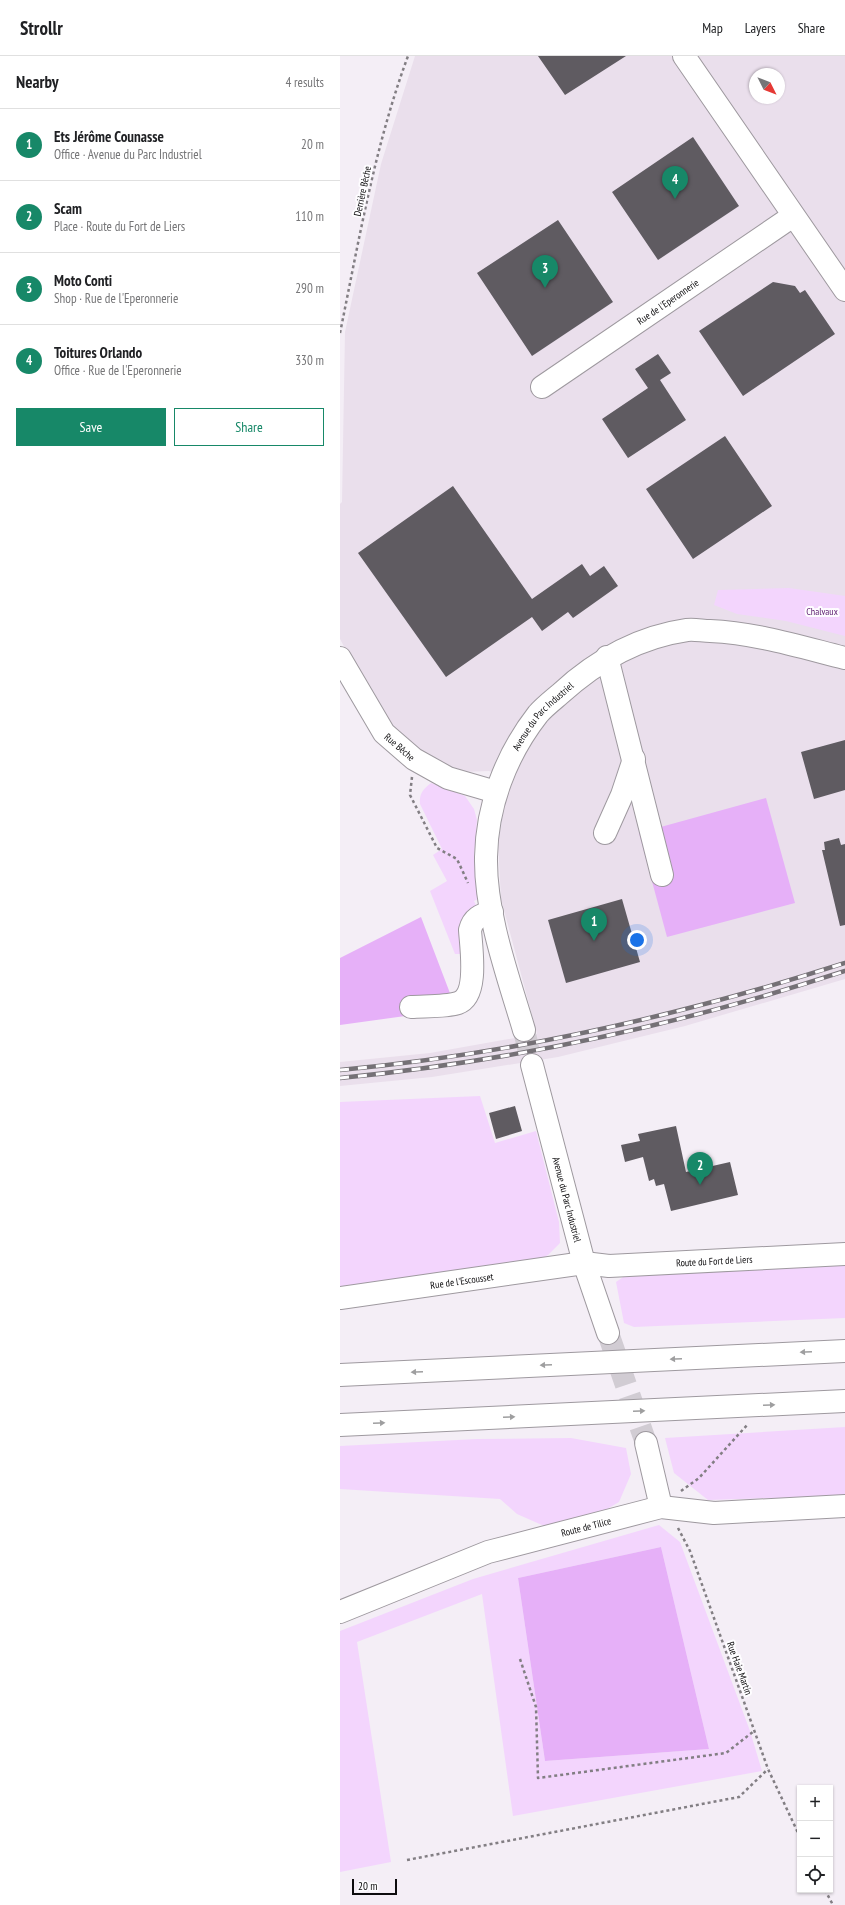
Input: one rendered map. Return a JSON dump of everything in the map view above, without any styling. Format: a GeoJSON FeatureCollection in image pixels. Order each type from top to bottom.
{"type":"FeatureCollection","features":[{"type":"Feature","properties":{"kind":"street"},"geometry":{"type":"LineString","coordinates":[[684,56],[845,290]]}},
{"type":"Feature","properties":{"kind":"street","name":"Rue de l'Eperonnerie"},"geometry":{"type":"LineString","coordinates":[[542,387],[794,216]]}},
{"type":"Feature","properties":{"kind":"street","name":"Avenue du Parc Industriel"},"geometry":{"type":"LineString","coordinates":[[524,1030],[505,967],[492,912],[487,878],[487,831],[496,792],[507,763],[538,713],[579,677],[607,657],[628,646],[688,630],[734,632],[845,658]]}},
{"type":"Feature","properties":{"kind":"street"},"geometry":{"type":"LineString","coordinates":[[607,657],[634,759],[662,875]]}},
{"type":"Feature","properties":{"kind":"street","name":"Rue Bêche"},"geometry":{"type":"LineString","coordinates":[[340,658],[384,733],[414,759],[448,778],[496,792]]}},
{"type":"Feature","properties":{"kind":"street"},"geometry":{"type":"LineString","coordinates":[[604,834],[622,795],[634,759]]}},
{"type":"Feature","properties":{"kind":"street"},"geometry":{"type":"LineString","coordinates":[[411,1007],[459,1003],[468,995],[472,979],[470,930],[472,923],[483,914],[492,912]]}},
{"type":"Feature","properties":{"kind":"street","name":"Avenue du Parc Industriel"},"geometry":{"type":"LineString","coordinates":[[532,1065],[584,1263],[608,1333]]}},
{"type":"Feature","properties":{"kind":"street","name":"Route du Fort de Liers"},"geometry":{"type":"LineString","coordinates":[[584,1263],[609,1266],[845,1254]]}},
{"type":"Feature","properties":{"kind":"street","name":"Rue de l'Escousset"},"geometry":{"type":"LineString","coordinates":[[340,1298],[584,1263]]}},
{"type":"Feature","properties":{"kind":"street"},"geometry":{"type":"LineString","coordinates":[[340,1375],[845,1350]]}},
{"type":"Feature","properties":{"kind":"street"},"geometry":{"type":"LineString","coordinates":[[340,1425],[845,1401]]}},
{"type":"Feature","properties":{"kind":"street"},"geometry":{"type":"LineString","coordinates":[[646,1443],[660,1507]]}},
{"type":"Feature","properties":{"kind":"street","name":"Route de Tilice"},"geometry":{"type":"LineString","coordinates":[[340,1612],[488,1552],[660,1507],[714,1513],[845,1506]]}},
{"type":"Feature","properties":{"kind":"path","name":"Derrière Bèche"},"geometry":{"type":"LineString","coordinates":[[340,333],[374,170],[396,91],[408,56]]}},
{"type":"Feature","properties":{"kind":"path"},"geometry":{"type":"LineString","coordinates":[[414,759],[410,795],[437,848],[456,859],[470,886]]}},
{"type":"Feature","properties":{"kind":"path"},"geometry":{"type":"LineString","coordinates":[[660,1507],[699,1478],[766,1405]]}},
{"type":"Feature","properties":{"kind":"path","name":"Rue Haie Martin"},"geometry":{"type":"LineString","coordinates":[[660,1507],[679,1529],[690,1551],[768,1769],[797,1831]]}},
{"type":"Feature","properties":{"kind":"path"},"geometry":{"type":"LineString","coordinates":[[520,1659],[536,1707],[538,1778],[726,1753],[754,1730]]}},
{"type":"Feature","properties":{"kind":"path"},"geometry":{"type":"LineString","coordinates":[[407,1860],[739,1797],[768,1769]]}},
{"type":"Feature","properties":{"kind":"path"},"geometry":{"type":"LineString","coordinates":[[827,1893],[833,1905]]}},
{"type":"Feature","properties":{"kind":"shaded area"},"geometry":{"type":"Polygon","coordinates":[[[415,56],[845,56],[845,979],[685,1026],[558,1057],[432,1077],[340,1086],[340,1062],[430,1053],[537,1034],[501,899],[498,843],[511,778],[489,771],[463,772],[424,758],[387,726],[340,639],[340,504],[342,502],[345,332],[381,164],[415,56]]]}},
{"type":"Feature","properties":{"kind":"shaded area"},"geometry":{"type":"Polygon","coordinates":[[[766,798],[795,903],[667,937],[639,833],[766,798]]]}},
{"type":"Feature","properties":{"kind":"shaded area"},"geometry":{"type":"Polygon","coordinates":[[[421,917],[456,1009],[340,1025],[340,958],[421,917]]]}},
{"type":"Feature","properties":{"kind":"shaded area"},"geometry":{"type":"Polygon","coordinates":[[[661,1547],[709,1749],[545,1761],[518,1578],[661,1547]]]}},
{"type":"Feature","properties":{"kind":"green space","name":"Chalvaux"},"geometry":{"type":"Polygon","coordinates":[[[789,588],[845,596],[845,636],[786,621],[737,614],[714,605],[718,590],[789,588]]]}},
{"type":"Feature","properties":{"kind":"green space"},"geometry":{"type":"Polygon","coordinates":[[[431,783],[465,796],[474,809],[477,820],[474,856],[478,899],[474,901],[479,911],[466,954],[455,954],[430,891],[447,881],[433,855],[442,849],[420,804],[422,792],[431,783]]]}},
{"type":"Feature","properties":{"kind":"green space"},"geometry":{"type":"Polygon","coordinates":[[[480,1096],[495,1143],[536,1131],[559,1222],[560,1243],[548,1255],[535,1262],[340,1290],[340,1102],[480,1096]]]}},
{"type":"Feature","properties":{"kind":"green space"},"geometry":{"type":"Polygon","coordinates":[[[845,1264],[845,1318],[634,1327],[624,1323],[616,1282],[629,1273],[845,1264]]]}},
{"type":"Feature","properties":{"kind":"green space"},"geometry":{"type":"Polygon","coordinates":[[[845,1427],[845,1496],[708,1500],[674,1473],[665,1438],[845,1427]]]}},
{"type":"Feature","properties":{"kind":"green space"},"geometry":{"type":"Polygon","coordinates":[[[571,1438],[626,1448],[631,1474],[619,1502],[590,1519],[551,1529],[517,1514],[500,1499],[340,1489],[340,1446],[477,1439],[571,1438]]]}},
{"type":"Feature","properties":{"kind":"green space"},"geometry":{"type":"Polygon","coordinates":[[[659,1525],[680,1542],[750,1731],[762,1771],[513,1816],[482,1594],[357,1642],[391,1862],[340,1872],[340,1631],[473,1579],[659,1525]],[[661,1547],[518,1578],[545,1761],[709,1749],[661,1547]]]}},
{"type":"Feature","properties":{"kind":"building"},"geometry":{"type":"Polygon","coordinates":[[[538,56],[626,56],[565,95],[538,56]]]}},
{"type":"Feature","properties":{"kind":"building"},"geometry":{"type":"Polygon","coordinates":[[[693,137],[739,206],[658,260],[612,192],[693,137]]]}},
{"type":"Feature","properties":{"kind":"building"},"geometry":{"type":"Polygon","coordinates":[[[558,220],[613,302],[532,356],[477,273],[558,220]]]}},
{"type":"Feature","properties":{"kind":"building"},"geometry":{"type":"Polygon","coordinates":[[[773,282],[795,286],[800,293],[805,290],[835,334],[743,396],[699,331],[773,282]]]}},
{"type":"Feature","properties":{"kind":"building"},"geometry":{"type":"Polygon","coordinates":[[[658,354],[671,373],[660,380],[686,420],[628,458],[602,419],[648,388],[635,369],[658,354]]]}},
{"type":"Feature","properties":{"kind":"building"},"geometry":{"type":"Polygon","coordinates":[[[725,436],[772,506],[693,559],[646,489],[725,436]]]}},
{"type":"Feature","properties":{"kind":"building"},"geometry":{"type":"Polygon","coordinates":[[[453,486],[532,599],[582,564],[590,576],[604,566],[618,586],[573,618],[568,612],[542,631],[532,617],[446,677],[358,553],[453,486]]]}},
{"type":"Feature","properties":{"kind":"building"},"geometry":{"type":"Polygon","coordinates":[[[845,740],[845,790],[814,799],[801,752],[845,740]]]}},
{"type":"Feature","properties":{"kind":"building"},"geometry":{"type":"Polygon","coordinates":[[[839,838],[841,845],[845,844],[845,925],[840,926],[822,850],[825,850],[824,842],[839,838]]]}},
{"type":"Feature","properties":{"kind":"building"},"geometry":{"type":"Polygon","coordinates":[[[622,899],[640,962],[566,983],[548,920],[622,899]]]}},
{"type":"Feature","properties":{"kind":"building"},"geometry":{"type":"Polygon","coordinates":[[[515,1106],[522,1131],[496,1139],[489,1113],[515,1106]]]}},
{"type":"Feature","properties":{"kind":"building"},"geometry":{"type":"Polygon","coordinates":[[[676,1126],[686,1172],[730,1162],[738,1195],[671,1211],[664,1184],[656,1186],[654,1179],[649,1181],[643,1157],[625,1162],[621,1145],[640,1141],[638,1134],[676,1126]]]}},
{"type":"Feature","properties":{"kind":"tunnel"},"geometry":{"type":"LineString","coordinates":[[524,1030],[532,1065]]}},
{"type":"Feature","properties":{"kind":"tunnel"},"geometry":{"type":"LineString","coordinates":[[608,1333],[646,1443]]}},
{"type":"Feature","properties":{"kind":"railway"},"geometry":{"type":"LineString","coordinates":[[340,1070],[468,1054],[595,1030],[721,1000],[845,963]]}},
{"type":"Feature","properties":{"kind":"railway"},"geometry":{"type":"LineString","coordinates":[[340,1078],[469,1062],[596,1038],[721,1008],[845,971]]}},
{"type":"Feature","properties":{"kind":"place","name":"Toitures Orlando"},"geometry":{"type":"Point","coordinates":[675,199]}},
{"type":"Feature","properties":{"kind":"place","name":"Moto Conti"},"geometry":{"type":"Point","coordinates":[545,288]}},
{"type":"Feature","properties":{"kind":"place","name":"Ets Jérôme Counasse"},"geometry":{"type":"Point","coordinates":[594,941]}},
{"type":"Feature","properties":{"kind":"place","name":"Scam"},"geometry":{"type":"Point","coordinates":[700,1185]}}]}
